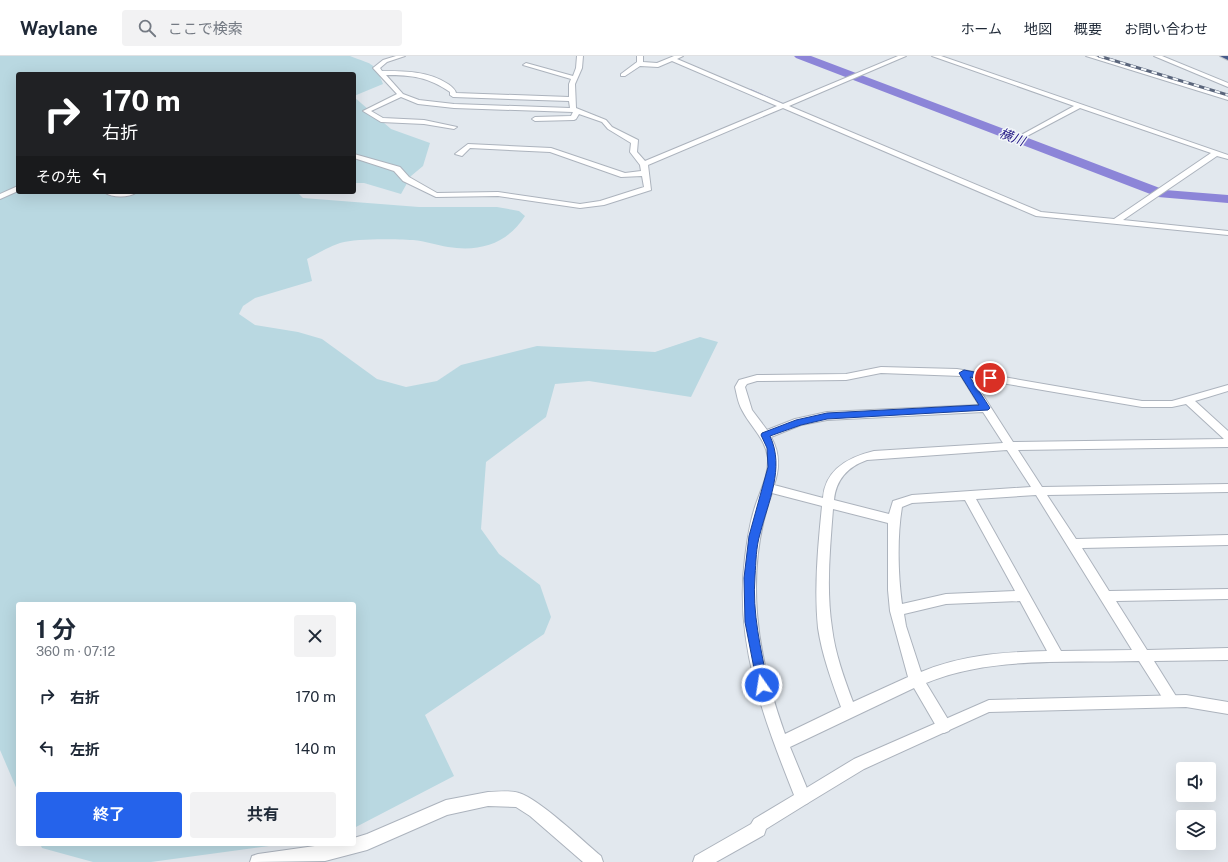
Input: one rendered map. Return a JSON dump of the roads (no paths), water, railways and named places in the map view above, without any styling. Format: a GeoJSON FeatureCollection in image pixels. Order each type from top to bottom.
{"type":"FeatureCollection","features":[{"type":"Feature","properties":{"kind":"highway"},"geometry":{"type":"LineString","coordinates":[[1223,56],[1228,58]]}},
{"type":"Feature","properties":{"kind":"street"},"geometry":{"type":"LineString","coordinates":[[402,56],[377,66],[376,68],[401,95],[418,102],[451,106],[495,106],[578,111]]}},
{"type":"Feature","properties":{"kind":"street"},"geometry":{"type":"LineString","coordinates":[[356,157],[397,169],[406,180],[436,195],[498,194],[580,206],[601,203],[648,188],[644,164],[635,157],[633,146],[635,142],[610,128],[604,121],[573,109],[572,84],[579,68],[580,56]]}},
{"type":"Feature","properties":{"kind":"street"},"geometry":{"type":"LineString","coordinates":[[622,75],[640,62],[640,56]]}},
{"type":"Feature","properties":{"kind":"street"},"geometry":{"type":"LineString","coordinates":[[638,64],[658,65],[680,56]]}},
{"type":"Feature","properties":{"kind":"street"},"geometry":{"type":"LineString","coordinates":[[644,164],[903,56]]}},
{"type":"Feature","properties":{"kind":"street"},"geometry":{"type":"LineString","coordinates":[[934,56],[1228,157]]}},
{"type":"Feature","properties":{"kind":"street"},"geometry":{"type":"LineString","coordinates":[[1089,56],[1228,98]]}},
{"type":"Feature","properties":{"kind":"street"},"geometry":{"type":"LineString","coordinates":[[1157,56],[1228,85]]}},
{"type":"Feature","properties":{"kind":"street"},"geometry":{"type":"LineString","coordinates":[[672,59],[1039,214],[1228,233]]}},
{"type":"Feature","properties":{"kind":"street"},"geometry":{"type":"LineString","coordinates":[[526,65],[574,78]]}},
{"type":"Feature","properties":{"kind":"street"},"geometry":{"type":"LineString","coordinates":[[382,73],[416,75],[435,80],[453,91],[453,95],[506,95],[572,99]]}},
{"type":"Feature","properties":{"kind":"street"},"geometry":{"type":"LineString","coordinates":[[401,95],[366,111],[381,120],[424,122],[454,127]]}},
{"type":"Feature","properties":{"kind":"street"},"geometry":{"type":"LineString","coordinates":[[1026,136],[1079,106]]}},
{"type":"Feature","properties":{"kind":"street"},"geometry":{"type":"LineString","coordinates":[[535,119],[574,118],[575,113],[578,111]]}},
{"type":"Feature","properties":{"kind":"street"},"geometry":{"type":"LineString","coordinates":[[459,154],[468,146],[551,150],[624,175],[646,173]]}},
{"type":"Feature","properties":{"kind":"street"},"geometry":{"type":"LineString","coordinates":[[1115,222],[1216,153]]}},
{"type":"Feature","properties":{"kind":"street"},"geometry":{"type":"LineString","coordinates":[[0,196],[16,189]]}},
{"type":"Feature","properties":{"kind":"street"},"geometry":{"type":"LineString","coordinates":[[802,798],[780,744],[768,709],[759,673],[751,622],[750,566],[754,536],[772,472],[773,458],[771,448],[765,435],[754,422],[745,404],[740,387],[746,380],[757,378],[846,377],[881,370],[964,373],[1059,391],[1142,404],[1166,405],[1228,388]]}},
{"type":"Feature","properties":{"kind":"street"},"geometry":{"type":"LineString","coordinates":[[964,373],[985,408],[1040,491],[1142,656],[1172,701]]}},
{"type":"Feature","properties":{"kind":"street"},"geometry":{"type":"LineString","coordinates":[[1188,400],[1228,437]]}},
{"type":"Feature","properties":{"kind":"street"},"geometry":{"type":"LineString","coordinates":[[765,435],[799,422],[827,416],[985,408]]}},
{"type":"Feature","properties":{"kind":"street"},"geometry":{"type":"LineString","coordinates":[[849,710],[832,660],[825,629],[823,599],[829,491],[836,474],[847,464],[864,457],[1010,446],[1228,443]]}},
{"type":"Feature","properties":{"kind":"street"},"geometry":{"type":"LineString","coordinates":[[768,488],[894,520]]}},
{"type":"Feature","properties":{"kind":"street"},"geometry":{"type":"LineString","coordinates":[[944,726],[916,679],[896,611],[894,590],[894,520],[895,507],[900,502],[912,499],[1040,491],[1228,488]]}},
{"type":"Feature","properties":{"kind":"street"},"geometry":{"type":"LineString","coordinates":[[969,496],[1057,657]]}},
{"type":"Feature","properties":{"kind":"street"},"geometry":{"type":"LineString","coordinates":[[1073,544],[1228,540]]}},
{"type":"Feature","properties":{"kind":"street"},"geometry":{"type":"LineString","coordinates":[[1106,596],[1228,594]]}},
{"type":"Feature","properties":{"kind":"street"},"geometry":{"type":"LineString","coordinates":[[896,611],[946,599],[1023,596]]}},
{"type":"Feature","properties":{"kind":"street"},"geometry":{"type":"LineString","coordinates":[[780,744],[916,679],[948,667],[971,662],[991,659],[1228,654]]}},
{"type":"Feature","properties":{"kind":"street"},"geometry":{"type":"LineString","coordinates":[[701,862],[758,829],[759,824],[858,764],[989,706],[1186,701],[1228,708]]}},
{"type":"Feature","properties":{"kind":"street"},"geometry":{"type":"LineString","coordinates":[[356,845],[367,842],[446,808],[488,799],[518,800],[535,810],[595,862]]}},
{"type":"Feature","properties":{"kind":"street"},"geometry":{"type":"LineString","coordinates":[[258,862],[324,853],[351,846]]}},
{"type":"Feature","properties":{"kind":"waterway","name":"横川"},"geometry":{"type":"LineString","coordinates":[[800,56],[1163,194],[1228,199]]}},
{"type":"Feature","properties":{"kind":"waterway"},"geometry":{"type":"LineString","coordinates":[[750,90],[782,104]]}},
{"type":"Feature","properties":{"kind":"railway"},"geometry":{"type":"LineString","coordinates":[[1099,56],[1228,95]]}}]}
